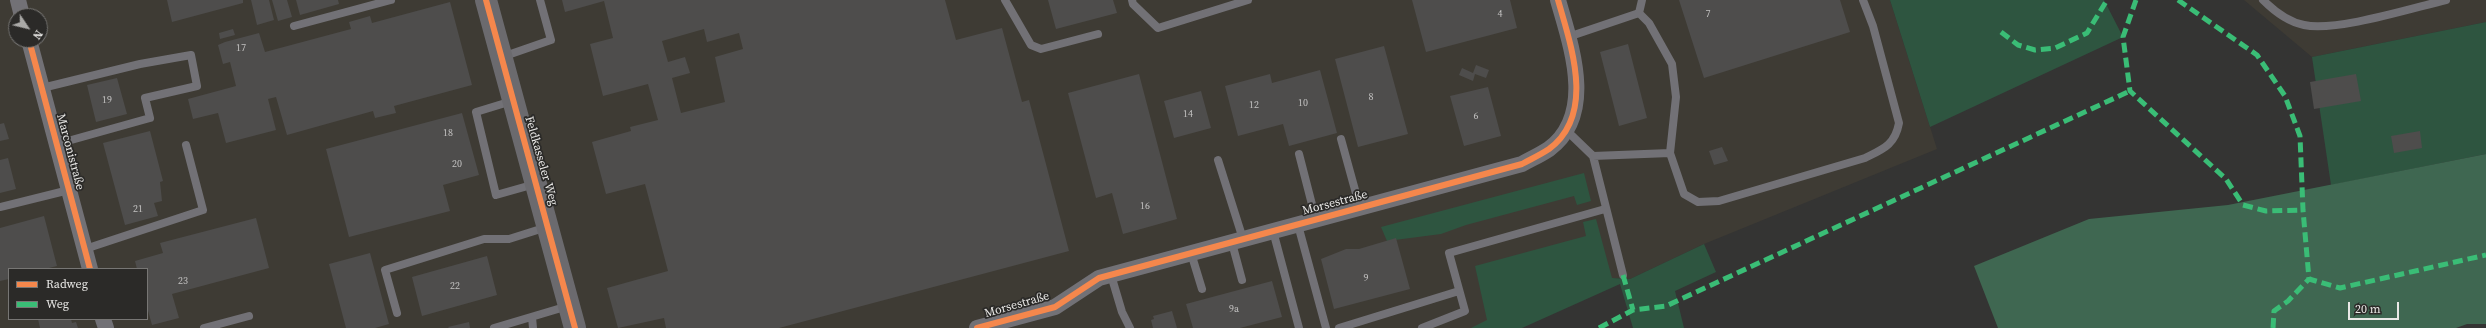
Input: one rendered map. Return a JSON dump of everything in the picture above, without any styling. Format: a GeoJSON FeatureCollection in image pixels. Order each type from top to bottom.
{"type":"FeatureCollection","features":[{"type":"Feature","properties":{"kind":"street","name":"Feldkasseler Weg"},"geometry":{"type":"LineString","coordinates":[[486,0],[575,328]]}},
{"type":"Feature","properties":{"kind":"street","name":"Morsestraße"},"geometry":{"type":"LineString","coordinates":[[977,328],[1055,307],[1099,278],[1522,164],[1549,149],[1566,130],[1577,97],[1573,56],[1558,0]]}},
{"type":"Feature","properties":{"kind":"street","name":"Marconistraße"},"geometry":{"type":"LineString","coordinates":[[31,48],[90,268]]}},
{"type":"Feature","properties":{"kind":"lane"},"geometry":{"type":"LineString","coordinates":[[294,26],[391,0]]}},
{"type":"Feature","properties":{"kind":"lane"},"geometry":{"type":"LineString","coordinates":[[502,57],[551,40],[540,0]]}},
{"type":"Feature","properties":{"kind":"lane"},"geometry":{"type":"LineString","coordinates":[[1005,0],[1031,45],[1041,49],[1098,34]]}},
{"type":"Feature","properties":{"kind":"lane"},"geometry":{"type":"LineString","coordinates":[[1132,0],[1133,4],[1158,28],[1248,0]]}},
{"type":"Feature","properties":{"kind":"lane"},"geometry":{"type":"LineString","coordinates":[[1639,13],[1642,0]]}},
{"type":"Feature","properties":{"kind":"lane"},"geometry":{"type":"LineString","coordinates":[[1639,13],[1649,23],[1672,64],[1676,97],[1670,153],[1684,194],[1698,202],[1719,201],[1865,158],[1885,148],[1897,136],[1899,124],[1873,26],[1863,0]]}},
{"type":"Feature","properties":{"kind":"lane"},"geometry":{"type":"LineString","coordinates":[[2263,0],[2276,13],[2304,25],[2330,26],[2446,0]]}},
{"type":"Feature","properties":{"kind":"lane"},"geometry":{"type":"LineString","coordinates":[[1568,37],[1639,13]]}},
{"type":"Feature","properties":{"kind":"lane"},"geometry":{"type":"LineString","coordinates":[[42,88],[140,64],[191,55],[197,86],[145,98],[150,118],[57,144]]}},
{"type":"Feature","properties":{"kind":"lane"},"geometry":{"type":"LineString","coordinates":[[513,101],[476,112],[496,195],[536,184]]}},
{"type":"Feature","properties":{"kind":"lane"},"geometry":{"type":"LineString","coordinates":[[1566,130],[1593,156],[1604,209],[1624,276]]}},
{"type":"Feature","properties":{"kind":"lane"},"geometry":{"type":"LineString","coordinates":[[1341,139],[1360,208]]}},
{"type":"Feature","properties":{"kind":"lane"},"geometry":{"type":"LineString","coordinates":[[85,249],[203,210],[186,145]]}},
{"type":"Feature","properties":{"kind":"lane"},"geometry":{"type":"LineString","coordinates":[[1593,156],[1670,153]]}},
{"type":"Feature","properties":{"kind":"lane"},"geometry":{"type":"LineString","coordinates":[[1299,154],[1316,220]]}},
{"type":"Feature","properties":{"kind":"lane"},"geometry":{"type":"LineString","coordinates":[[1218,160],[1237,241],[1242,280]]}},
{"type":"Feature","properties":{"kind":"lane"},"geometry":{"type":"LineString","coordinates":[[0,207],[69,190]]}},
{"type":"Feature","properties":{"kind":"lane"},"geometry":{"type":"LineString","coordinates":[[1422,328],[1464,311],[1449,253],[1604,209]]}},
{"type":"Feature","properties":{"kind":"lane"},"geometry":{"type":"LineString","coordinates":[[1298,225],[1326,328]]}},
{"type":"Feature","properties":{"kind":"lane"},"geometry":{"type":"LineString","coordinates":[[397,313],[385,270],[484,239],[509,239],[548,226]]}},
{"type":"Feature","properties":{"kind":"lane"},"geometry":{"type":"LineString","coordinates":[[1273,231],[1299,328]]}},
{"type":"Feature","properties":{"kind":"lane"},"geometry":{"type":"LineString","coordinates":[[1191,253],[1202,289]]}},
{"type":"Feature","properties":{"kind":"lane"},"geometry":{"type":"LineString","coordinates":[[1111,275],[1122,312],[1130,328]]}},
{"type":"Feature","properties":{"kind":"lane"},"geometry":{"type":"LineString","coordinates":[[1339,328],[1459,291]]}},
{"type":"Feature","properties":{"kind":"lane"},"geometry":{"type":"LineString","coordinates":[[494,328],[569,306]]}},
{"type":"Feature","properties":{"kind":"lane"},"geometry":{"type":"LineString","coordinates":[[204,328],[249,316]]}},
{"type":"Feature","properties":{"kind":"lane"},"geometry":{"type":"LineString","coordinates":[[532,317],[533,328]]}},
{"type":"Feature","properties":{"kind":"shaded area"},"geometry":{"type":"Polygon","coordinates":[[[0,0],[1890,0],[1937,149],[1704,244],[1630,279],[1612,278],[1489,328],[0,328],[0,0]]]}},
{"type":"Feature","properties":{"kind":"shaded area"},"geometry":{"type":"Polygon","coordinates":[[[2244,0],[2486,0],[2486,22],[2312,57],[2244,0]]]}},
{"type":"Feature","properties":{"kind":"green space"},"geometry":{"type":"Polygon","coordinates":[[[1890,0],[2104,0],[2123,37],[1930,127],[1890,0]]]}},
{"type":"Feature","properties":{"kind":"green space"},"geometry":{"type":"Polygon","coordinates":[[[2486,22],[2486,154],[2331,185],[2312,57],[2486,22]]]}},
{"type":"Feature","properties":{"kind":"green space"},"geometry":{"type":"Polygon","coordinates":[[[2486,154],[2486,324],[2467,324],[2456,328],[1998,328],[1974,266],[2089,219],[2228,205],[2486,154]]]}},
{"type":"Feature","properties":{"kind":"green space"},"geometry":{"type":"Polygon","coordinates":[[[1584,173],[1591,201],[1577,205],[1574,196],[1466,225],[1441,234],[1387,241],[1381,227],[1584,173]]]}},
{"type":"Feature","properties":{"kind":"green space"},"geometry":{"type":"Polygon","coordinates":[[[1596,219],[1612,278],[1630,279],[1704,244],[1716,272],[1675,291],[1684,328],[1633,328],[1620,284],[1522,328],[1471,328],[1487,320],[1475,266],[1586,236],[1583,222],[1596,219]]]}},
{"type":"Feature","properties":{"kind":"building"},"geometry":{"type":"Polygon","coordinates":[[[167,0],[243,0],[243,3],[172,22],[167,0]]]}},
{"type":"Feature","properties":{"kind":"building"},"geometry":{"type":"Polygon","coordinates":[[[251,0],[269,0],[274,20],[257,25],[251,0]]]}},
{"type":"Feature","properties":{"kind":"building"},"geometry":{"type":"Polygon","coordinates":[[[272,0],[287,0],[292,17],[278,21],[272,0]]]}},
{"type":"Feature","properties":{"kind":"building"},"geometry":{"type":"Polygon","coordinates":[[[296,0],[338,0],[339,4],[300,15],[296,0]]]}},
{"type":"Feature","properties":{"kind":"building"},"geometry":{"type":"Polygon","coordinates":[[[562,0],[945,0],[956,40],[1002,28],[1022,102],[1029,100],[1069,251],[779,328],[666,328],[664,318],[618,328],[607,288],[668,271],[645,184],[606,194],[592,142],[631,131],[630,127],[658,120],[648,84],[603,96],[590,44],[613,38],[604,1],[565,12],[562,0]],[[704,29],[662,41],[668,62],[685,57],[690,73],[672,78],[681,113],[725,102],[715,57],[743,49],[739,33],[707,42],[704,29]]]}},
{"type":"Feature","properties":{"kind":"building"},"geometry":{"type":"Polygon","coordinates":[[[1048,0],[1113,0],[1117,13],[1056,29],[1048,0]]]}},
{"type":"Feature","properties":{"kind":"building"},"geometry":{"type":"Polygon","coordinates":[[[1412,0],[1510,0],[1517,28],[1426,52],[1412,0]]]}},
{"type":"Feature","properties":{"kind":"building"},"geometry":{"type":"Polygon","coordinates":[[[1679,0],[1840,0],[1850,32],[1704,78],[1679,0]]]}},
{"type":"Feature","properties":{"kind":"building"},"geometry":{"type":"Polygon","coordinates":[[[450,2],[472,85],[394,106],[396,113],[375,118],[373,111],[287,135],[276,97],[268,99],[276,130],[226,143],[218,113],[193,119],[188,99],[236,86],[230,62],[223,64],[218,45],[259,33],[265,52],[351,29],[349,22],[370,16],[372,23],[450,2]]]}},
{"type":"Feature","properties":{"kind":"building"},"geometry":{"type":"Polygon","coordinates":[[[233,29],[235,35],[220,39],[219,33],[233,29]]]}},
{"type":"Feature","properties":{"kind":"building"},"geometry":{"type":"Polygon","coordinates":[[[1628,44],[1647,118],[1619,126],[1600,52],[1628,44]]]}},
{"type":"Feature","properties":{"kind":"building"},"geometry":{"type":"Polygon","coordinates":[[[1384,46],[1408,134],[1358,147],[1335,59],[1384,46]]]}},
{"type":"Feature","properties":{"kind":"building"},"geometry":{"type":"Polygon","coordinates":[[[1476,65],[1489,70],[1486,78],[1475,74],[1473,81],[1459,75],[1462,68],[1473,73],[1476,65]]]}},
{"type":"Feature","properties":{"kind":"building"},"geometry":{"type":"Polygon","coordinates":[[[1320,70],[1337,133],[1289,146],[1283,124],[1238,136],[1225,86],[1270,74],[1272,83],[1320,70]]]}},
{"type":"Feature","properties":{"kind":"building"},"geometry":{"type":"Polygon","coordinates":[[[1139,74],[1177,219],[1123,234],[1112,193],[1096,198],[1068,93],[1139,74]]]}},
{"type":"Feature","properties":{"kind":"building"},"geometry":{"type":"Polygon","coordinates":[[[2356,74],[2361,101],[2314,109],[2310,82],[2356,74]]]}},
{"type":"Feature","properties":{"kind":"building"},"geometry":{"type":"Polygon","coordinates":[[[117,78],[127,114],[96,122],[87,85],[117,78]]]}},
{"type":"Feature","properties":{"kind":"building"},"geometry":{"type":"Polygon","coordinates":[[[1488,87],[1501,136],[1464,146],[1450,96],[1488,87]]]}},
{"type":"Feature","properties":{"kind":"building"},"geometry":{"type":"Polygon","coordinates":[[[1201,91],[1211,128],[1174,138],[1164,101],[1201,91]]]}},
{"type":"Feature","properties":{"kind":"building"},"geometry":{"type":"Polygon","coordinates":[[[462,113],[479,175],[443,185],[450,211],[349,237],[326,149],[462,113]]]}},
{"type":"Feature","properties":{"kind":"building"},"geometry":{"type":"Polygon","coordinates":[[[4,123],[9,139],[0,141],[0,124],[4,123]]]}},
{"type":"Feature","properties":{"kind":"building"},"geometry":{"type":"Polygon","coordinates":[[[150,131],[163,181],[160,182],[162,201],[154,203],[158,216],[125,225],[103,143],[150,131]]]}},
{"type":"Feature","properties":{"kind":"building"},"geometry":{"type":"Polygon","coordinates":[[[2420,131],[2422,148],[2394,153],[2391,136],[2420,131]]]}},
{"type":"Feature","properties":{"kind":"building"},"geometry":{"type":"Polygon","coordinates":[[[1722,147],[1728,161],[1714,165],[1709,151],[1722,147]]]}},
{"type":"Feature","properties":{"kind":"building"},"geometry":{"type":"Polygon","coordinates":[[[8,158],[16,189],[0,193],[0,160],[8,158]]]}},
{"type":"Feature","properties":{"kind":"building"},"geometry":{"type":"Polygon","coordinates":[[[44,216],[57,266],[49,268],[8,268],[8,279],[0,281],[0,228],[44,216]]]}},
{"type":"Feature","properties":{"kind":"building"},"geometry":{"type":"Polygon","coordinates":[[[256,218],[269,268],[172,294],[179,318],[152,325],[148,311],[148,268],[137,268],[135,261],[163,253],[160,243],[256,218]]]}},
{"type":"Feature","properties":{"kind":"building"},"geometry":{"type":"Polygon","coordinates":[[[1396,238],[1410,289],[1334,309],[1321,259],[1346,249],[1359,249],[1396,238]]]}},
{"type":"Feature","properties":{"kind":"building"},"geometry":{"type":"Polygon","coordinates":[[[370,253],[389,324],[375,328],[346,328],[329,264],[370,253]]]}},
{"type":"Feature","properties":{"kind":"building"},"geometry":{"type":"Polygon","coordinates":[[[487,256],[497,295],[422,316],[412,277],[487,256]]]}},
{"type":"Feature","properties":{"kind":"building"},"geometry":{"type":"Polygon","coordinates":[[[1272,281],[1282,317],[1240,328],[1193,328],[1186,304],[1272,281]]]}},
{"type":"Feature","properties":{"kind":"building"},"geometry":{"type":"Polygon","coordinates":[[[1172,311],[1177,328],[1153,328],[1151,320],[1154,319],[1153,316],[1172,311]]]}},
{"type":"Feature","properties":{"kind":"building"},"geometry":{"type":"Polygon","coordinates":[[[38,320],[71,320],[72,323],[76,322],[78,328],[40,328],[38,320]]]}},
{"type":"Feature","properties":{"kind":"building"},"geometry":{"type":"Polygon","coordinates":[[[469,322],[470,328],[448,327],[469,322]]]}},
{"type":"Feature","properties":{"kind":"marked path"},"geometry":{"type":"LineString","coordinates":[[2001,32],[2018,45],[2035,50],[2055,48],[2087,33],[2107,0]]}},
{"type":"Feature","properties":{"kind":"marked path"},"geometry":{"type":"LineString","coordinates":[[2136,0],[2123,37],[2130,91],[2226,179],[2243,205],[2266,211],[2303,210]]}},
{"type":"Feature","properties":{"kind":"marked path"},"geometry":{"type":"LineString","coordinates":[[2178,0],[2257,55],[2285,96],[2300,136],[2303,210],[2309,279],[2340,288],[2486,255]]}},
{"type":"Feature","properties":{"kind":"marked path"},"geometry":{"type":"LineString","coordinates":[[1599,328],[1633,310],[1666,306],[2130,91]]}},
{"type":"Feature","properties":{"kind":"marked path"},"geometry":{"type":"LineString","coordinates":[[1623,275],[1633,310]]}},
{"type":"Feature","properties":{"kind":"marked path"},"geometry":{"type":"LineString","coordinates":[[2273,328],[2274,311],[2288,301],[2309,279]]}},
{"type":"Feature","properties":{"kind":"cycle path"},"geometry":{"type":"LineString","coordinates":[[486,0],[575,328]]}},
{"type":"Feature","properties":{"kind":"cycle path"},"geometry":{"type":"LineString","coordinates":[[977,328],[1055,307],[1099,278],[1522,164],[1542,153],[1549,149],[1563,134],[1572,117],[1576,99],[1576,79],[1573,58],[1558,0]]}},
{"type":"Feature","properties":{"kind":"cycle path"},"geometry":{"type":"LineString","coordinates":[[31,48],[90,268]]}}]}
